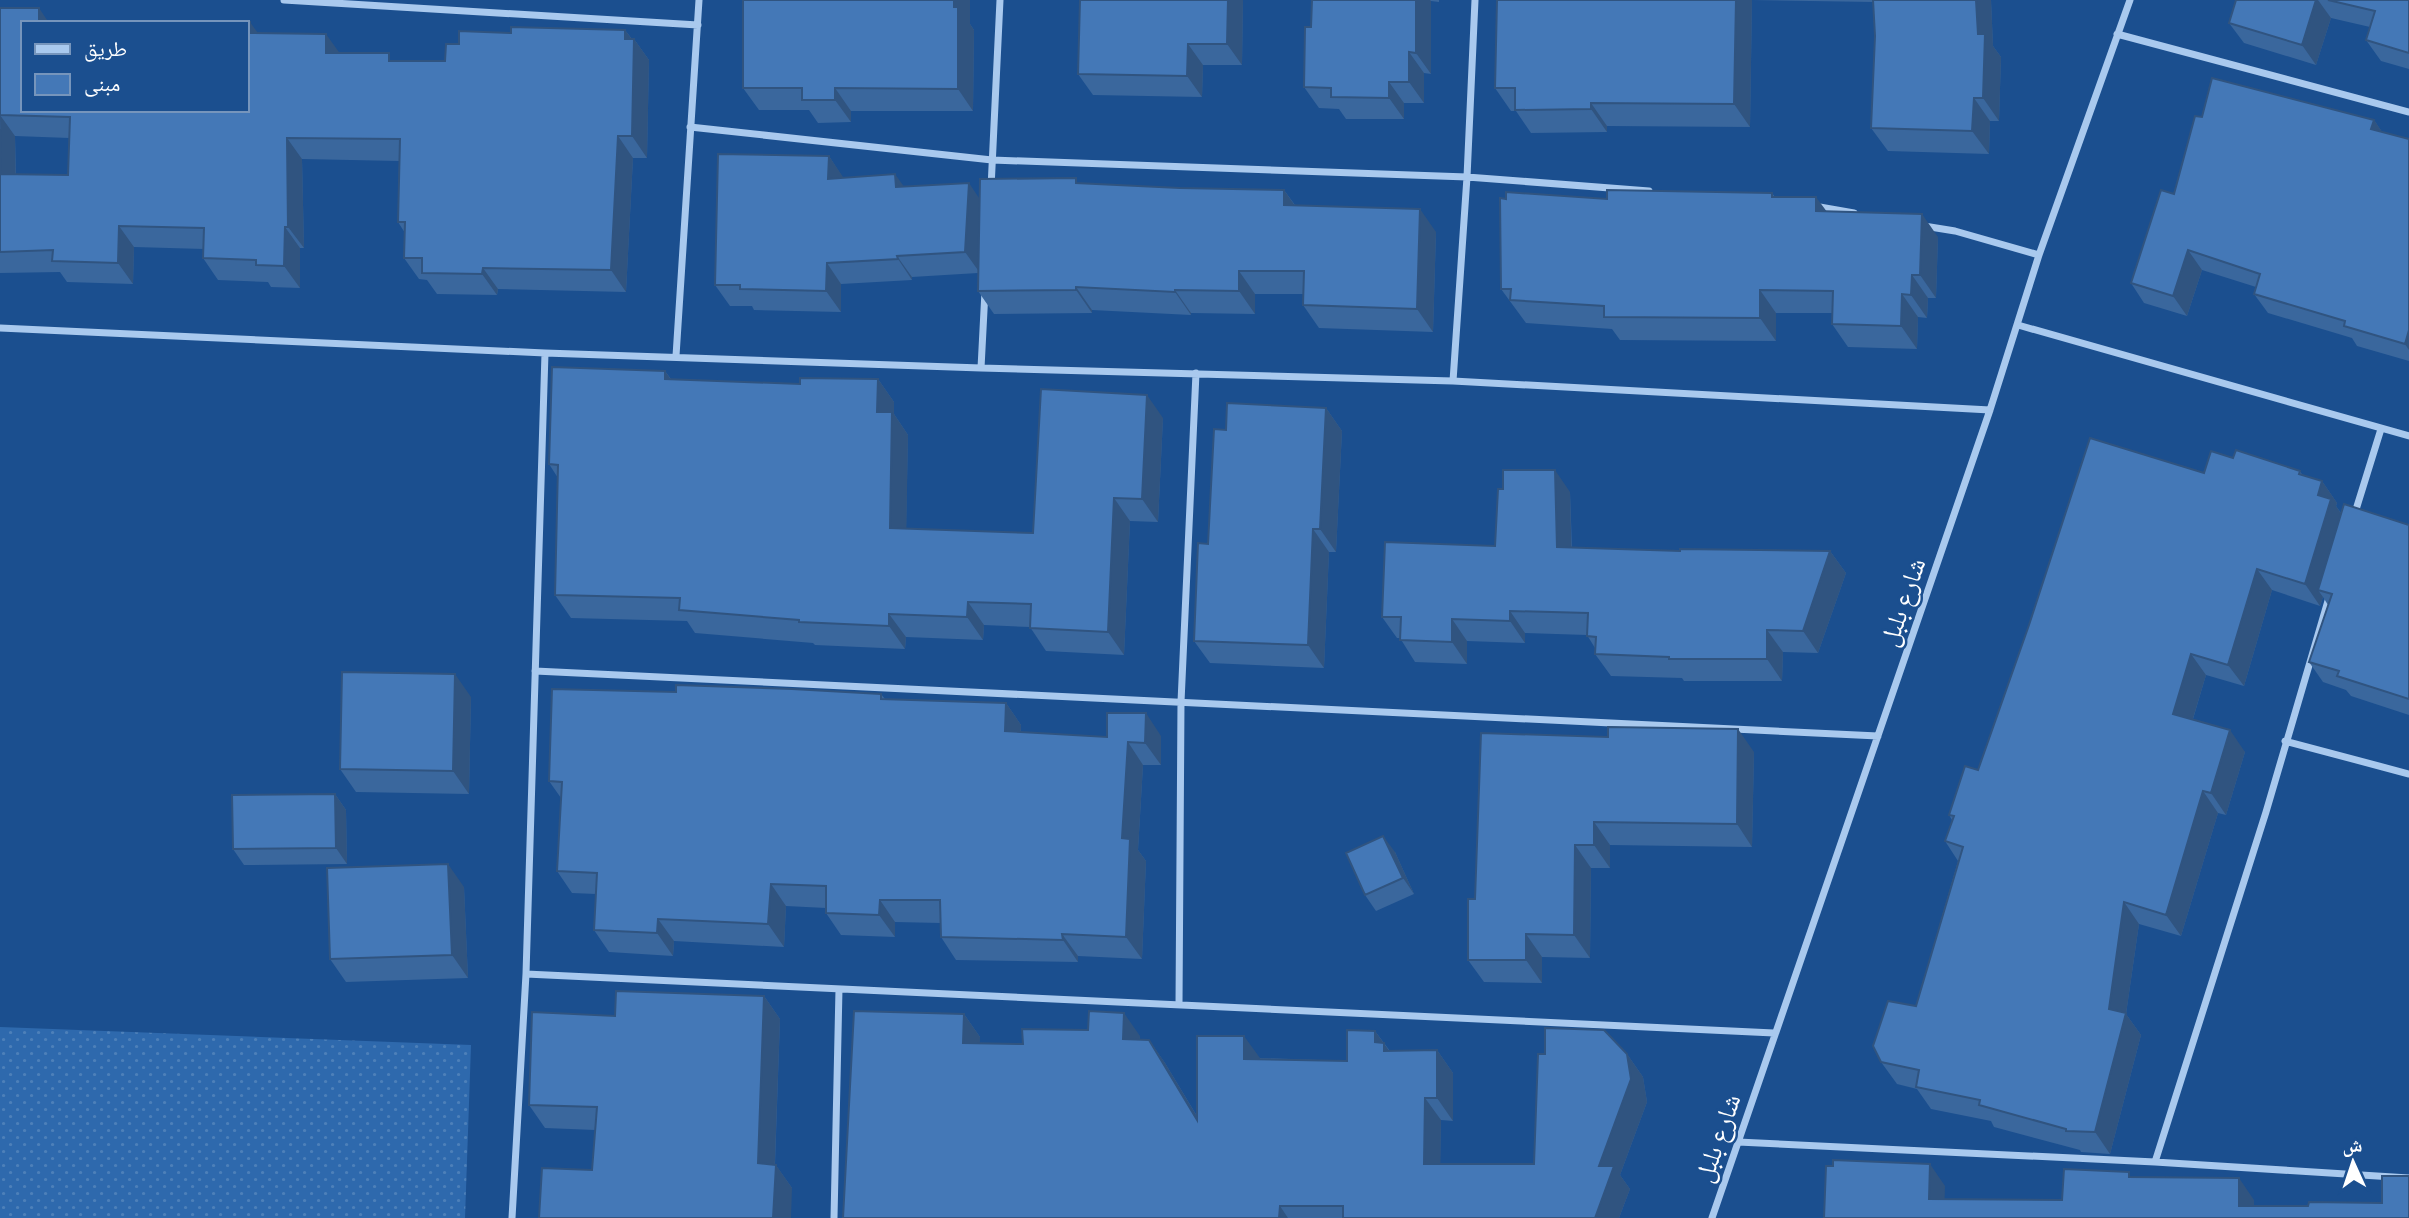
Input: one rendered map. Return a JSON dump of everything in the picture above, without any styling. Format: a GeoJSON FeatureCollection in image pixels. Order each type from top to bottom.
{"type":"FeatureCollection","features":[{"type":"Feature","properties":{"kind":"street"},"geometry":{"type":"LineString","coordinates":[[284,0],[698,25]]}},
{"type":"Feature","properties":{"kind":"street"},"geometry":{"type":"LineString","coordinates":[[676,356],[699,0]]}},
{"type":"Feature","properties":{"kind":"street"},"geometry":{"type":"LineString","coordinates":[[990,201],[1000,0]]}},
{"type":"Feature","properties":{"kind":"street"},"geometry":{"type":"LineString","coordinates":[[1453,381],[1467,177],[1475,0]]}},
{"type":"Feature","properties":{"kind":"street","name":"شارع بلبل"},"geometry":{"type":"LineString","coordinates":[[1712,1218],[1990,410],[2039,255],[2130,0]]}},
{"type":"Feature","properties":{"kind":"street"},"geometry":{"type":"LineString","coordinates":[[2117,34],[2409,113]]}},
{"type":"Feature","properties":{"kind":"street"},"geometry":{"type":"LineString","coordinates":[[690,127],[992,160],[1467,177],[1656,191]]}},
{"type":"Feature","properties":{"kind":"street"},"geometry":{"type":"LineString","coordinates":[[1802,205],[1870,216]]}},
{"type":"Feature","properties":{"kind":"street"},"geometry":{"type":"LineString","coordinates":[[1916,225],[1955,231],[2039,255]]}},
{"type":"Feature","properties":{"kind":"street"},"geometry":{"type":"LineString","coordinates":[[981,369],[985,285]]}},
{"type":"Feature","properties":{"kind":"street"},"geometry":{"type":"LineString","coordinates":[[2018,325],[2409,436]]}},
{"type":"Feature","properties":{"kind":"street"},"geometry":{"type":"LineString","coordinates":[[0,328],[545,353],[981,369],[1453,381],[1990,410]]}},
{"type":"Feature","properties":{"kind":"street"},"geometry":{"type":"LineString","coordinates":[[512,1218],[526,974],[545,353]]}},
{"type":"Feature","properties":{"kind":"street"},"geometry":{"type":"LineString","coordinates":[[1178,1005],[1181,702],[1196,373]]}},
{"type":"Feature","properties":{"kind":"street"},"geometry":{"type":"LineString","coordinates":[[2353,520],[2381,429]]}},
{"type":"Feature","properties":{"kind":"street"},"geometry":{"type":"LineString","coordinates":[[2155,1162],[2266,812],[2333,585]]}},
{"type":"Feature","properties":{"kind":"street"},"geometry":{"type":"LineString","coordinates":[[535,670],[1878,736]]}},
{"type":"Feature","properties":{"kind":"street"},"geometry":{"type":"LineString","coordinates":[[2285,741],[2409,774]]}},
{"type":"Feature","properties":{"kind":"street"},"geometry":{"type":"LineString","coordinates":[[526,974],[1774,1033]]}},
{"type":"Feature","properties":{"kind":"street"},"geometry":{"type":"LineString","coordinates":[[834,1218],[839,989]]}},
{"type":"Feature","properties":{"kind":"street"},"geometry":{"type":"LineString","coordinates":[[1738,1142],[2155,1162],[2409,1178]]}},
{"type":"Feature","properties":{"kind":"shaded area"},"geometry":{"type":"Polygon","coordinates":[[[0,1027],[471,1045],[465,1218],[0,1218],[0,1027]]]}},
{"type":"Feature","properties":{"kind":"building"},"geometry":{"type":"Polygon","coordinates":[[[743,0],[954,0],[954,7],[958,7],[958,89],[835,88],[835,100],[802,100],[802,88],[743,88],[743,0]]]}},
{"type":"Feature","properties":{"kind":"building"},"geometry":{"type":"Polygon","coordinates":[[[1080,0],[1228,0],[1227,44],[1188,44],[1187,76],[1078,74],[1080,0]]]}},
{"type":"Feature","properties":{"kind":"building"},"geometry":{"type":"Polygon","coordinates":[[[1312,0],[1416,0],[1416,53],[1409,52],[1409,82],[1389,82],[1389,98],[1331,97],[1331,88],[1304,87],[1305,27],[1311,27],[1312,0]]]}},
{"type":"Feature","properties":{"kind":"building"},"geometry":{"type":"Polygon","coordinates":[[[1497,0],[1736,0],[1734,104],[1591,103],[1591,109],[1515,110],[1515,88],[1495,88],[1497,0]]]}},
{"type":"Feature","properties":{"kind":"building"},"geometry":{"type":"Polygon","coordinates":[[[1873,0],[1976,0],[1978,34],[1985,34],[1983,98],[1974,98],[1972,131],[1871,128],[1875,36],[1873,0]]]}},
{"type":"Feature","properties":{"kind":"building"},"geometry":{"type":"Polygon","coordinates":[[[2236,0],[2316,0],[2302,45],[2229,23],[2236,0]]]}},
{"type":"Feature","properties":{"kind":"building"},"geometry":{"type":"Polygon","coordinates":[[[2328,0],[2409,0],[2409,53],[2366,40],[2375,11],[2328,0]]]}},
{"type":"Feature","properties":{"kind":"building"},"geometry":{"type":"Polygon","coordinates":[[[0,8],[39,8],[39,21],[21,21],[21,112],[248,112],[248,22],[250,33],[326,34],[326,53],[389,53],[389,61],[445,61],[446,44],[459,44],[459,31],[511,33],[511,27],[625,30],[625,39],[634,39],[632,136],[618,136],[611,270],[483,268],[482,274],[422,273],[422,258],[404,258],[405,222],[398,222],[400,139],[287,138],[288,227],[285,227],[284,266],[256,265],[256,260],[203,258],[204,228],[119,226],[118,263],[52,261],[53,250],[0,252],[0,129],[1,174],[68,175],[70,117],[0,115],[0,8]]]}},
{"type":"Feature","properties":{"kind":"building"},"geometry":{"type":"Polygon","coordinates":[[[2212,78],[2374,120],[2371,129],[2409,139],[2409,330],[2405,344],[2344,326],[2345,321],[2254,294],[2260,274],[2188,250],[2173,296],[2131,283],[2161,190],[2174,194],[2195,116],[2202,117],[2212,78]]]}},
{"type":"Feature","properties":{"kind":"building"},"geometry":{"type":"Polygon","coordinates":[[[718,154],[829,156],[828,179],[895,174],[896,187],[969,183],[965,252],[827,263],[826,291],[740,289],[740,285],[715,285],[718,154]]]}},
{"type":"Feature","properties":{"kind":"building"},"geometry":{"type":"Polygon","coordinates":[[[1076,178],[1076,183],[1284,190],[1284,205],[1420,209],[1417,309],[1303,305],[1304,271],[1239,271],[1239,291],[1175,292],[1076,287],[1076,290],[978,291],[980,179],[1076,178]]]}},
{"type":"Feature","properties":{"kind":"building"},"geometry":{"type":"Polygon","coordinates":[[[1607,190],[1772,193],[1772,197],[1816,197],[1816,211],[1922,214],[1920,275],[1912,275],[1911,295],[1902,294],[1901,326],[1832,324],[1833,291],[1760,290],[1760,318],[1604,317],[1604,306],[1510,300],[1511,289],[1501,289],[1500,198],[1506,199],[1506,192],[1607,199],[1607,190]]]}},
{"type":"Feature","properties":{"kind":"building"},"geometry":{"type":"Polygon","coordinates":[[[552,367],[665,371],[665,379],[800,384],[800,378],[878,379],[877,412],[892,412],[890,528],[1033,533],[1041,389],[1147,395],[1142,499],[1114,498],[1108,632],[1030,628],[1031,604],[968,602],[967,617],[889,614],[889,626],[799,622],[679,610],[680,598],[555,595],[558,465],[549,464],[552,367]]]}},
{"type":"Feature","properties":{"kind":"building"},"geometry":{"type":"Polygon","coordinates":[[[1227,403],[1326,408],[1320,529],[1313,529],[1308,645],[1194,641],[1198,543],[1208,544],[1214,429],[1226,430],[1227,403]]]}},
{"type":"Feature","properties":{"kind":"building"},"geometry":{"type":"Polygon","coordinates":[[[2090,438],[2204,473],[2211,451],[2233,458],[2236,450],[2322,481],[2318,495],[2331,499],[2305,584],[2257,569],[2228,665],[2191,654],[2173,714],[2230,730],[2211,793],[2203,791],[2166,915],[2124,902],[2109,1009],[2126,1013],[2095,1132],[2066,1131],[1979,1105],[1980,1100],[1916,1087],[1919,1070],[1881,1062],[1873,1046],[1888,1001],[1916,1006],[1963,847],[1945,841],[1954,816],[1949,815],[1965,766],[1978,770],[2090,438]]]}},
{"type":"Feature","properties":{"kind":"building"},"geometry":{"type":"Polygon","coordinates":[[[1503,470],[1555,470],[1557,547],[1680,551],[1830,551],[1803,631],[1767,630],[1767,659],[1669,659],[1595,654],[1596,637],[1587,636],[1588,613],[1510,611],[1510,621],[1452,619],[1452,642],[1400,640],[1401,617],[1382,617],[1385,542],[1495,546],[1498,489],[1503,489],[1503,470]]]}},
{"type":"Feature","properties":{"kind":"building"},"geometry":{"type":"Polygon","coordinates":[[[2344,504],[2409,525],[2409,699],[2337,676],[2339,671],[2309,662],[2332,594],[2318,590],[2344,504]]]}},
{"type":"Feature","properties":{"kind":"building"},"geometry":{"type":"Polygon","coordinates":[[[342,672],[455,674],[453,771],[340,769],[342,672]]]}},
{"type":"Feature","properties":{"kind":"building"},"geometry":{"type":"Polygon","coordinates":[[[676,685],[881,694],[881,699],[1006,703],[1005,731],[1107,737],[1107,713],[1146,713],[1145,743],[1128,742],[1122,838],[1130,839],[1126,937],[1062,934],[1063,940],[941,937],[940,900],[880,900],[879,915],[826,913],[826,886],[771,884],[768,924],[658,919],[657,933],[594,930],[597,873],[557,871],[562,782],[549,781],[552,689],[676,692],[676,685]]]}},
{"type":"Feature","properties":{"kind":"building"},"geometry":{"type":"Polygon","coordinates":[[[1608,727],[1738,729],[1737,824],[1594,822],[1594,845],[1575,845],[1574,935],[1526,934],[1526,960],[1468,960],[1468,899],[1475,899],[1481,733],[1608,737],[1608,727]]]}},
{"type":"Feature","properties":{"kind":"building"},"geometry":{"type":"Polygon","coordinates":[[[335,794],[336,848],[233,849],[232,795],[335,794]]]}},
{"type":"Feature","properties":{"kind":"building"},"geometry":{"type":"Polygon","coordinates":[[[1383,836],[1403,878],[1365,895],[1346,853],[1383,836]]]}},
{"type":"Feature","properties":{"kind":"building"},"geometry":{"type":"Polygon","coordinates":[[[448,864],[452,955],[330,959],[327,868],[448,864]]]}},
{"type":"Feature","properties":{"kind":"building"},"geometry":{"type":"Polygon","coordinates":[[[616,991],[764,996],[758,1163],[776,1165],[773,1218],[539,1218],[542,1168],[592,1170],[597,1107],[529,1105],[532,1012],[615,1016],[616,991]]]}},
{"type":"Feature","properties":{"kind":"building"},"geometry":{"type":"Polygon","coordinates":[[[854,1011],[964,1014],[963,1043],[1023,1044],[1022,1029],[1088,1030],[1089,1011],[1124,1013],[1123,1039],[1149,1040],[1197,1120],[1197,1036],[1244,1036],[1244,1059],[1347,1061],[1347,1030],[1375,1031],[1375,1042],[1384,1043],[1384,1051],[1437,1050],[1437,1098],[1425,1098],[1424,1164],[1534,1164],[1538,1054],[1545,1054],[1545,1028],[1604,1030],[1627,1054],[1631,1079],[1599,1166],[1614,1166],[1595,1218],[1343,1218],[1343,1206],[1280,1206],[1279,1218],[843,1218],[854,1011]]]}},
{"type":"Feature","properties":{"kind":"building"},"geometry":{"type":"Polygon","coordinates":[[[1833,1160],[1930,1164],[1929,1199],[2062,1200],[2064,1169],[2129,1172],[2129,1177],[2239,1178],[2239,1206],[2308,1206],[2309,1202],[2382,1203],[2382,1176],[2409,1176],[2409,1218],[1824,1218],[1826,1166],[1833,1166],[1833,1160]]]}}]}
